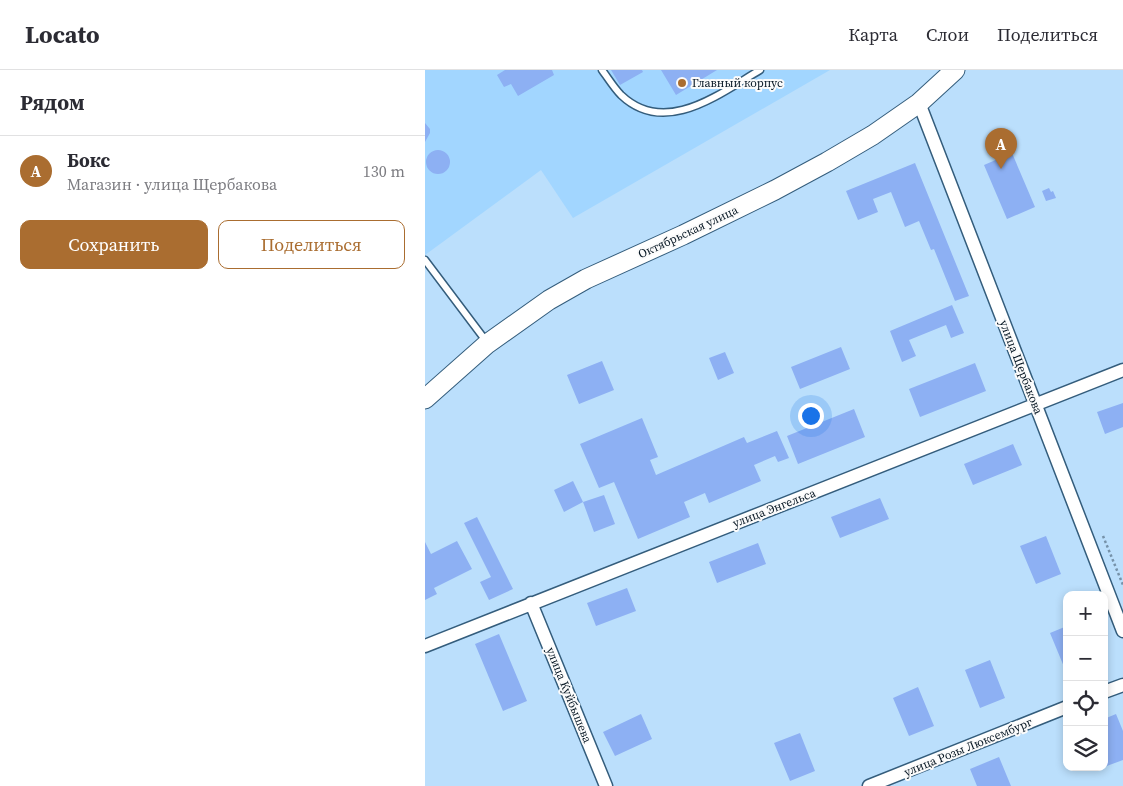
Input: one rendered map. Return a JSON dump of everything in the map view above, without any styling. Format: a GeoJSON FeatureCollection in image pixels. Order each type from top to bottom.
{"type":"FeatureCollection","features":[{"type":"Feature","properties":{"kind":"main road","name":"Октябрьская улица"},"geometry":{"type":"LineString","coordinates":[[425,400],[487,344],[556,296],[586,279],[683,235],[802,176],[873,135],[919,103],[955,70]]}},
{"type":"Feature","properties":{"kind":"street","name":"улица Щербакова"},"geometry":{"type":"LineString","coordinates":[[919,103],[1123,631]]}},
{"type":"Feature","properties":{"kind":"street","name":"улица Энгельса"},"geometry":{"type":"LineString","coordinates":[[425,646],[1123,370]]}},
{"type":"Feature","properties":{"kind":"street","name":"улица Куйбышева"},"geometry":{"type":"LineString","coordinates":[[531,603],[606,786]]}},
{"type":"Feature","properties":{"kind":"street"},"geometry":{"type":"LineString","coordinates":[[1108,691],[1123,685]]}},
{"type":"Feature","properties":{"kind":"street","name":"улица Розы Люксембург"},"geometry":{"type":"LineString","coordinates":[[869,786],[1063,709]]}},
{"type":"Feature","properties":{"kind":"lane"},"geometry":{"type":"LineString","coordinates":[[603,70],[619,94],[627,100],[647,111],[665,113],[683,110],[709,100],[759,70]]}},
{"type":"Feature","properties":{"kind":"lane"},"geometry":{"type":"LineString","coordinates":[[425,260],[487,344]]}},
{"type":"Feature","properties":{"kind":"shaded area"},"geometry":{"type":"Polygon","coordinates":[[[425,70],[830,70],[573,218],[541,170],[425,255],[425,70]]]}},
{"type":"Feature","properties":{"kind":"building"},"geometry":{"type":"Polygon","coordinates":[[[505,70],[552,70],[554,75],[518,96],[511,84],[504,87],[497,75],[505,70]]]}},
{"type":"Feature","properties":{"kind":"building"},"geometry":{"type":"Polygon","coordinates":[[[611,70],[642,70],[643,72],[620,85],[611,70]]]}},
{"type":"Feature","properties":{"kind":"building","name":"Главный корпус"},"geometry":{"type":"Polygon","coordinates":[[[661,70],[717,70],[676,95],[661,70]]]}},
{"type":"Feature","properties":{"kind":"building"},"geometry":{"type":"Polygon","coordinates":[[[425,123],[430,129],[430,133],[425,142],[425,123]]]}},
{"type":"Feature","properties":{"kind":"building"},"geometry":{"type":"Polygon","coordinates":[[[438,150],[443,151],[449,157],[449,167],[443,173],[438,174],[433,173],[427,167],[426,162],[427,157],[433,151],[438,150]]]}},
{"type":"Feature","properties":{"kind":"building"},"geometry":{"type":"Polygon","coordinates":[[[1012,153],[1035,207],[1007,219],[984,165],[1012,153]]]}},
{"type":"Feature","properties":{"kind":"building"},"geometry":{"type":"Polygon","coordinates":[[[915,163],[969,296],[955,301],[934,249],[931,250],[919,221],[905,227],[891,192],[873,199],[878,212],[858,220],[846,191],[915,163]]]}},
{"type":"Feature","properties":{"kind":"building"},"geometry":{"type":"Polygon","coordinates":[[[1049,188],[1051,192],[1053,191],[1056,198],[1046,201],[1042,191],[1049,188]]]}},
{"type":"Feature","properties":{"kind":"building"},"geometry":{"type":"Polygon","coordinates":[[[952,305],[964,333],[951,338],[946,325],[909,340],[916,356],[902,362],[890,331],[952,305]]]}},
{"type":"Feature","properties":{"kind":"building"},"geometry":{"type":"Polygon","coordinates":[[[841,347],[850,369],[800,389],[791,367],[841,347]]]}},
{"type":"Feature","properties":{"kind":"building"},"geometry":{"type":"Polygon","coordinates":[[[725,352],[734,373],[718,380],[709,358],[725,352]]]}},
{"type":"Feature","properties":{"kind":"building"},"geometry":{"type":"Polygon","coordinates":[[[602,361],[614,390],[579,404],[567,375],[602,361]]]}},
{"type":"Feature","properties":{"kind":"building"},"geometry":{"type":"Polygon","coordinates":[[[975,363],[986,391],[920,417],[909,389],[975,363]]]}},
{"type":"Feature","properties":{"kind":"building"},"geometry":{"type":"Polygon","coordinates":[[[1123,403],[1123,427],[1105,434],[1097,412],[1123,403]]]}},
{"type":"Feature","properties":{"kind":"building"},"geometry":{"type":"Polygon","coordinates":[[[854,409],[865,437],[798,464],[787,436],[854,409]]]}},
{"type":"Feature","properties":{"kind":"building"},"geometry":{"type":"Polygon","coordinates":[[[642,418],[658,457],[650,460],[656,475],[744,437],[747,443],[777,431],[789,458],[778,462],[775,456],[754,465],[761,481],[709,503],[705,493],[684,502],[690,517],[638,539],[614,482],[599,488],[580,444],[642,418]]]}},
{"type":"Feature","properties":{"kind":"building"},"geometry":{"type":"Polygon","coordinates":[[[1013,444],[1022,465],[973,485],[964,464],[1013,444]]]}},
{"type":"Feature","properties":{"kind":"building"},"geometry":{"type":"Polygon","coordinates":[[[573,481],[583,502],[564,512],[554,490],[573,481]]]}},
{"type":"Feature","properties":{"kind":"building"},"geometry":{"type":"Polygon","coordinates":[[[604,495],[615,524],[594,532],[583,502],[604,495]]]}},
{"type":"Feature","properties":{"kind":"building"},"geometry":{"type":"Polygon","coordinates":[[[880,498],[889,519],[840,538],[831,517],[880,498]]]}},
{"type":"Feature","properties":{"kind":"building"},"geometry":{"type":"Polygon","coordinates":[[[477,517],[513,589],[489,600],[480,582],[491,577],[464,523],[477,517]]]}},
{"type":"Feature","properties":{"kind":"building"},"geometry":{"type":"Polygon","coordinates":[[[1046,536],[1061,574],[1036,584],[1020,546],[1046,536]]]}},
{"type":"Feature","properties":{"kind":"building"},"geometry":{"type":"Polygon","coordinates":[[[457,541],[472,569],[434,588],[437,594],[425,600],[425,542],[431,554],[457,541]]]}},
{"type":"Feature","properties":{"kind":"building"},"geometry":{"type":"Polygon","coordinates":[[[758,543],[766,564],[717,583],[709,562],[758,543]]]}},
{"type":"Feature","properties":{"kind":"building"},"geometry":{"type":"Polygon","coordinates":[[[627,588],[636,611],[596,626],[587,603],[627,588]]]}},
{"type":"Feature","properties":{"kind":"building"},"geometry":{"type":"Polygon","coordinates":[[[1063,628],[1063,664],[1050,633],[1063,628]]]}},
{"type":"Feature","properties":{"kind":"building"},"geometry":{"type":"Polygon","coordinates":[[[499,634],[527,701],[503,711],[475,644],[499,634]]]}},
{"type":"Feature","properties":{"kind":"building"},"geometry":{"type":"Polygon","coordinates":[[[990,660],[1005,698],[980,708],[965,670],[990,660]]]}},
{"type":"Feature","properties":{"kind":"building"},"geometry":{"type":"Polygon","coordinates":[[[918,687],[934,726],[909,736],[893,698],[918,687]]]}},
{"type":"Feature","properties":{"kind":"building"},"geometry":{"type":"Polygon","coordinates":[[[641,714],[652,739],[615,756],[603,732],[641,714]]]}},
{"type":"Feature","properties":{"kind":"building"},"geometry":{"type":"Polygon","coordinates":[[[1116,714],[1123,731],[1123,760],[1108,766],[1108,726],[1108,717],[1116,714]]]}},
{"type":"Feature","properties":{"kind":"building"},"geometry":{"type":"Polygon","coordinates":[[[800,733],[815,771],[790,781],[774,743],[800,733]]]}},
{"type":"Feature","properties":{"kind":"building"},"geometry":{"type":"Polygon","coordinates":[[[999,757],[1011,786],[977,786],[970,769],[999,757]]]}},
{"type":"Feature","properties":{"kind":"place","name":"Главный корпус"},"geometry":{"type":"Point","coordinates":[682,83]}},
{"type":"Feature","properties":{"kind":"place","name":"Бокс"},"geometry":{"type":"Point","coordinates":[1001,169]}}]}
